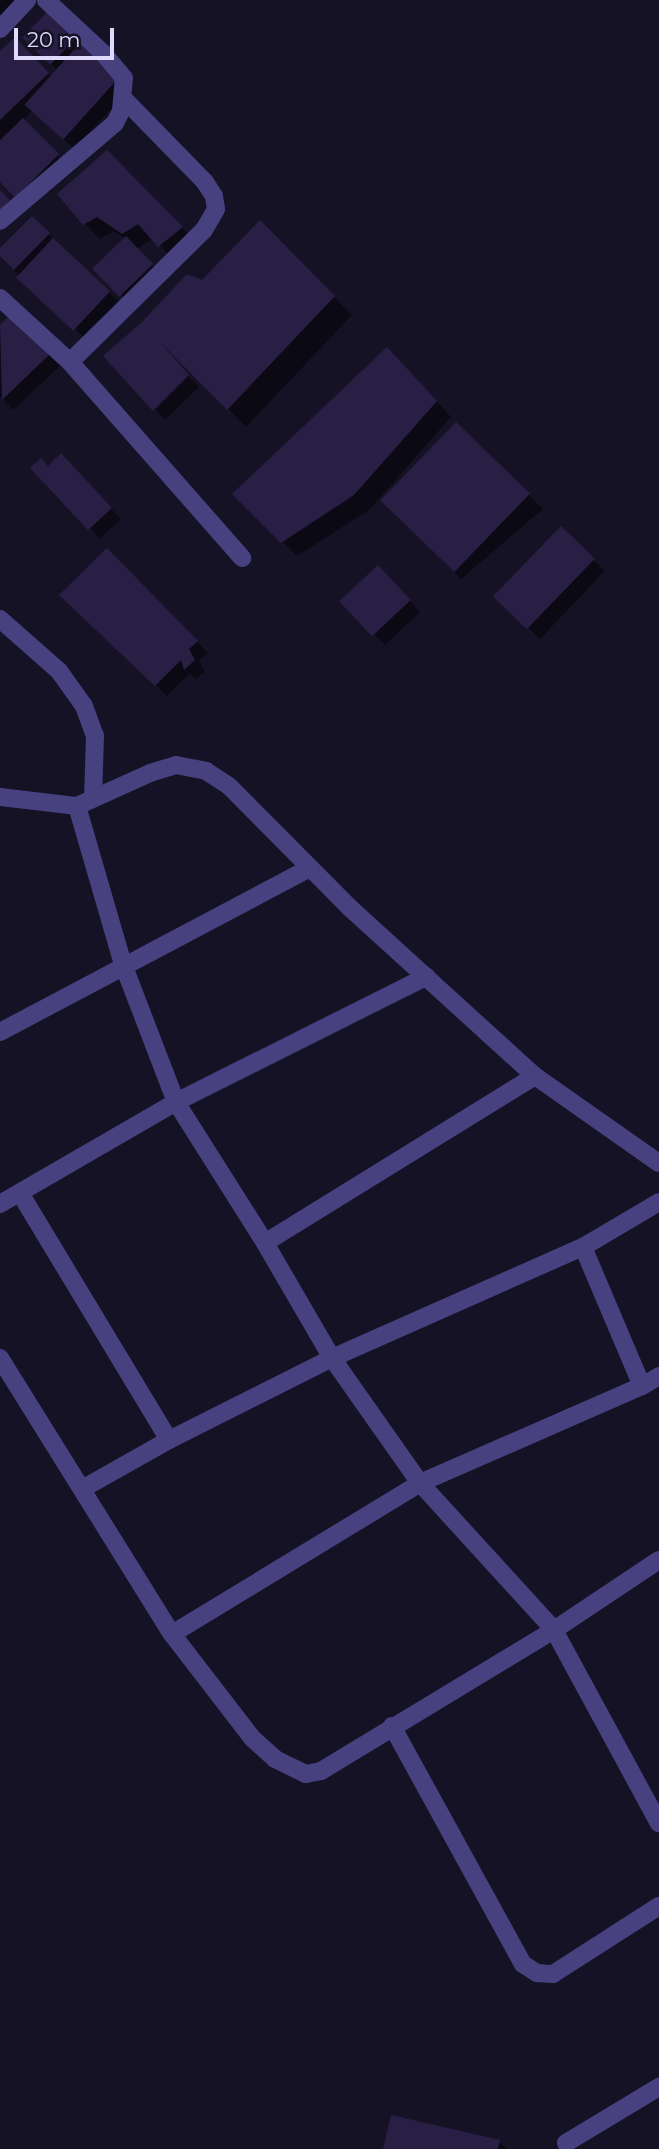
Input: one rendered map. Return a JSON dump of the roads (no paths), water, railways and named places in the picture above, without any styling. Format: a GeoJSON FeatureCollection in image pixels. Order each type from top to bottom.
{"type":"FeatureCollection","features":[{"type":"Feature","properties":{"kind":"street"},"geometry":{"type":"LineString","coordinates":[[0,29],[27,0]]}},
{"type":"Feature","properties":{"kind":"street"},"geometry":{"type":"LineString","coordinates":[[0,221],[115,123],[121,111],[124,78],[103,53],[47,0]]}},
{"type":"Feature","properties":{"kind":"street"},"geometry":{"type":"LineString","coordinates":[[70,362],[204,230],[216,209],[214,196],[205,182],[123,98]]}},
{"type":"Feature","properties":{"kind":"street"},"geometry":{"type":"LineString","coordinates":[[0,298],[70,362],[242,558]]}},
{"type":"Feature","properties":{"kind":"street"},"geometry":{"type":"LineString","coordinates":[[0,619],[59,671],[84,706],[94,736],[85,802],[123,964],[176,1102],[265,1243],[332,1358],[420,1483],[554,1630],[659,1823]]}},
{"type":"Feature","properties":{"kind":"street"},"geometry":{"type":"LineString","coordinates":[[0,797],[85,802],[150,773],[176,765],[206,771],[229,786],[310,868],[535,1076],[659,1163]]}},
{"type":"Feature","properties":{"kind":"street"},"geometry":{"type":"LineString","coordinates":[[0,1032],[123,964],[310,868]]}},
{"type":"Feature","properties":{"kind":"street"},"geometry":{"type":"LineString","coordinates":[[0,1204],[176,1102],[426,977]]}},
{"type":"Feature","properties":{"kind":"street"},"geometry":{"type":"LineString","coordinates":[[265,1243],[535,1076]]}},
{"type":"Feature","properties":{"kind":"street"},"geometry":{"type":"LineString","coordinates":[[20,1193],[169,1440]]}},
{"type":"Feature","properties":{"kind":"street"},"geometry":{"type":"LineString","coordinates":[[82,1489],[169,1440],[332,1358],[583,1247],[659,1202]]}},
{"type":"Feature","properties":{"kind":"street"},"geometry":{"type":"LineString","coordinates":[[583,1247],[642,1386]]}},
{"type":"Feature","properties":{"kind":"street"},"geometry":{"type":"LineString","coordinates":[[0,1358],[172,1634],[252,1738],[288,1767],[306,1774],[321,1771],[554,1630],[659,1560]]}},
{"type":"Feature","properties":{"kind":"street"},"geometry":{"type":"LineString","coordinates":[[172,1634],[420,1483],[642,1386],[659,1376]]}},
{"type":"Feature","properties":{"kind":"street"},"geometry":{"type":"LineString","coordinates":[[392,1726],[523,1964],[537,1973],[553,1974],[659,1906]]}},
{"type":"Feature","properties":{"kind":"street"},"geometry":{"type":"LineString","coordinates":[[566,2143],[659,2087]]}}]}
